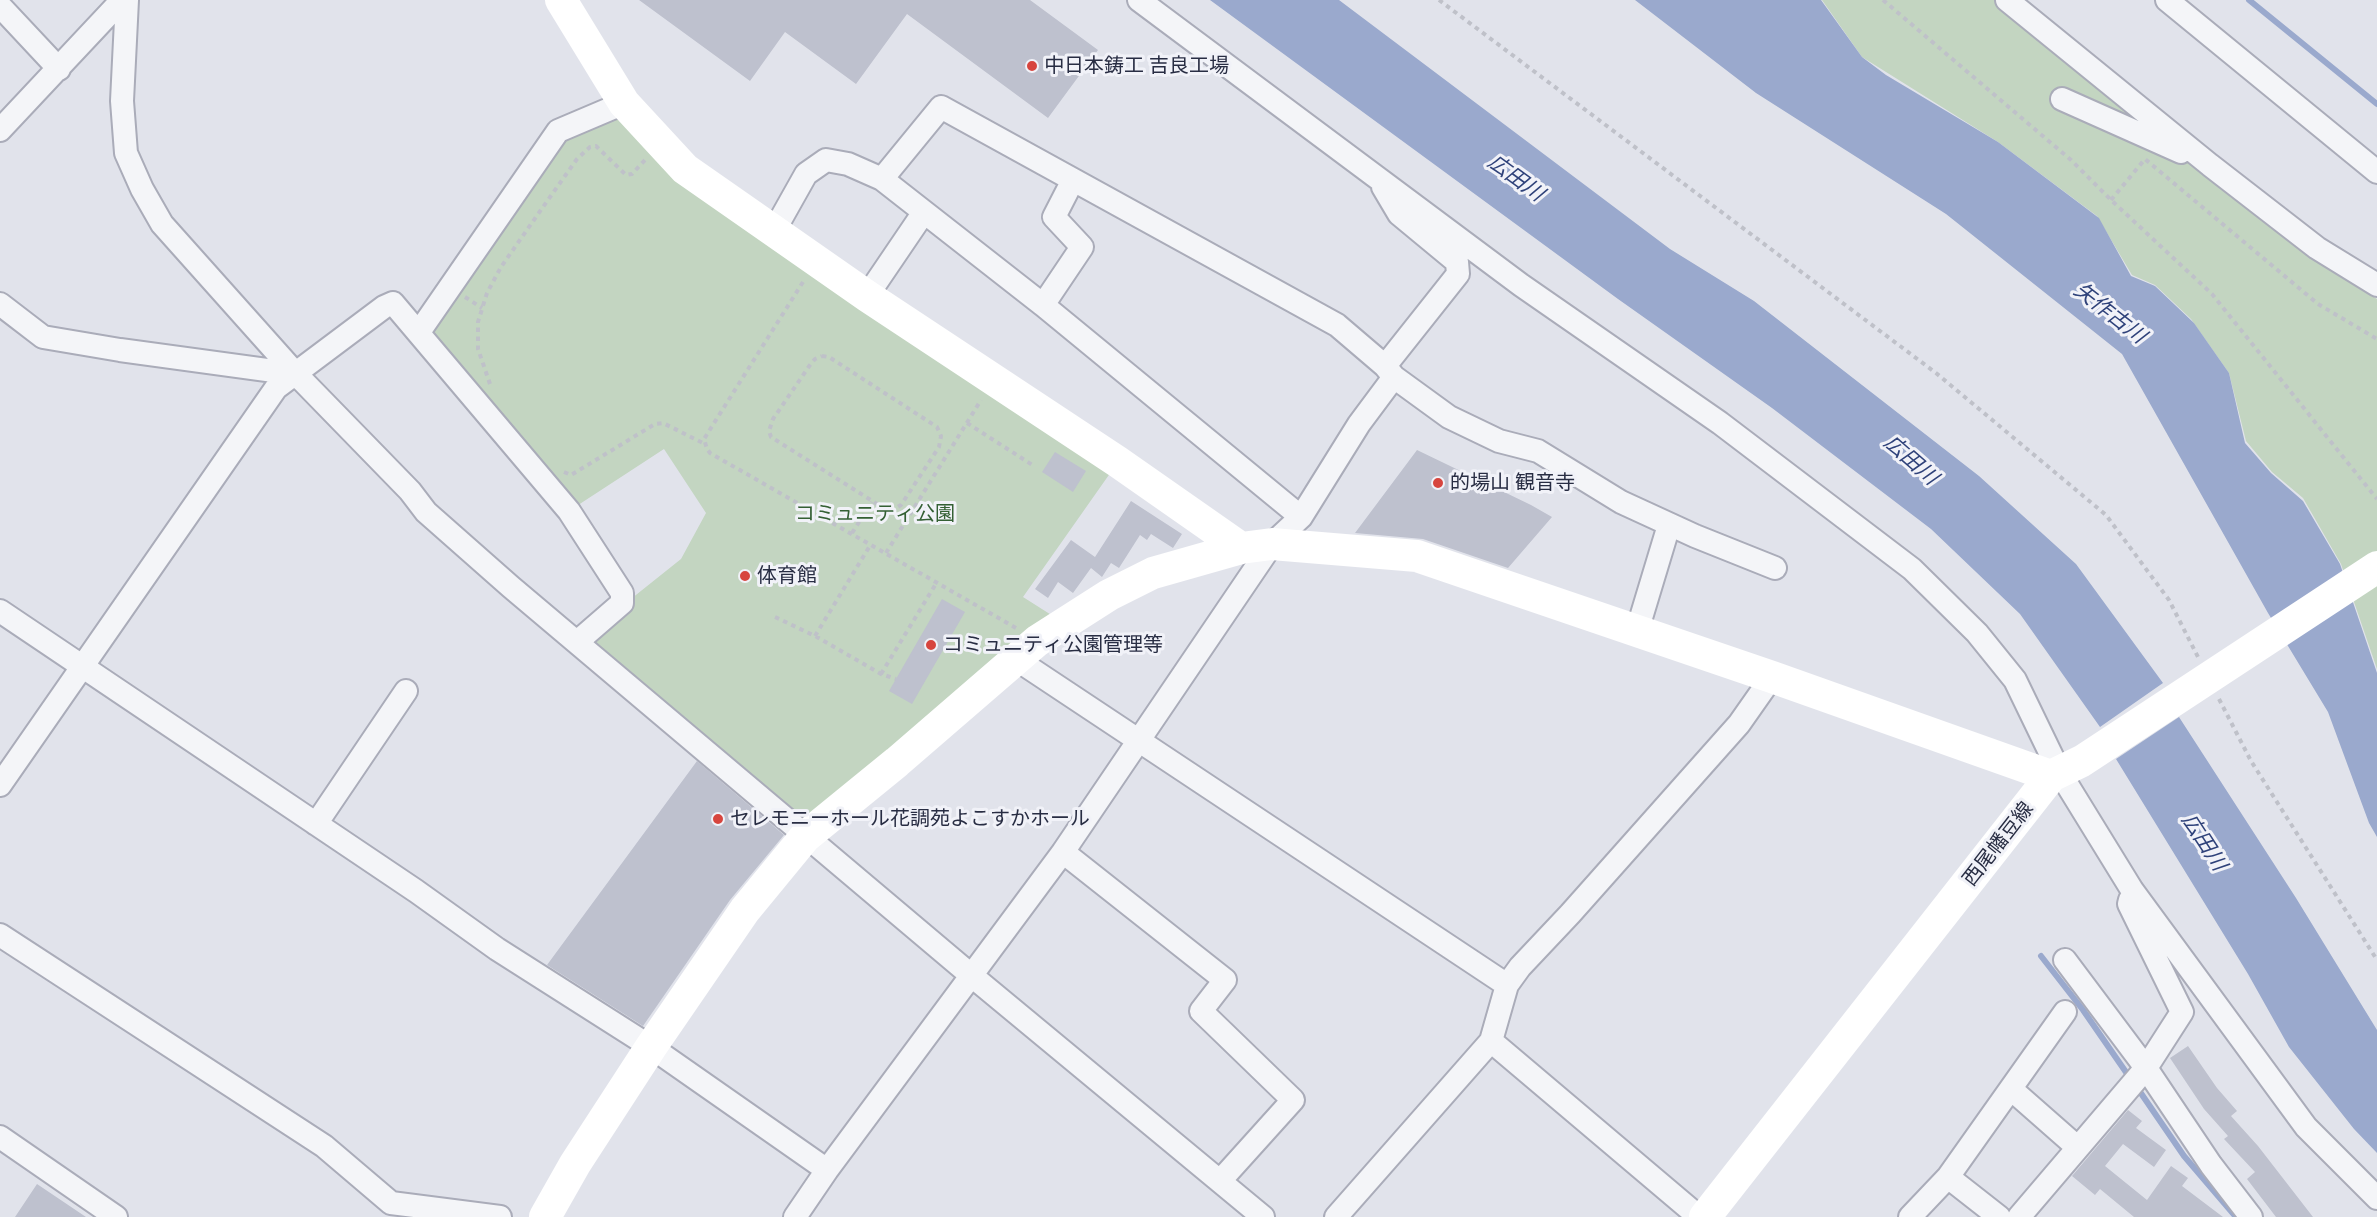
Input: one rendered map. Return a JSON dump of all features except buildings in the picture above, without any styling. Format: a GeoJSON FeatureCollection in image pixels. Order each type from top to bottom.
{"type":"FeatureCollection","features":[{"type":"Feature","properties":{"kind":"street"},"geometry":{"type":"LineString","coordinates":[[0,130],[122,0]]}},
{"type":"Feature","properties":{"kind":"street"},"geometry":{"type":"LineString","coordinates":[[127,0],[122,101],[126,153],[142,189],[162,224],[296,374],[410,491],[426,512],[805,837],[1263,1217]]}},
{"type":"Feature","properties":{"kind":"street"},"geometry":{"type":"LineString","coordinates":[[561,0],[624,103],[685,169],[867,296],[1118,462],[1241,548]]}},
{"type":"Feature","properties":{"kind":"street"},"geometry":{"type":"LineString","coordinates":[[1139,0],[1521,285],[1720,423],[1912,569],[1977,633],[2015,680],[2133,890],[2306,1127],[2377,1198]]}},
{"type":"Feature","properties":{"kind":"street"},"geometry":{"type":"LineString","coordinates":[[2007,0],[2316,248],[2377,285]]}},
{"type":"Feature","properties":{"kind":"street"},"geometry":{"type":"LineString","coordinates":[[2167,0],[2377,172]]}},
{"type":"Feature","properties":{"kind":"street"},"geometry":{"type":"LineString","coordinates":[[0,6],[59,69]]}},
{"type":"Feature","properties":{"kind":"street"},"geometry":{"type":"LineString","coordinates":[[2062,99],[2210,165]]}},
{"type":"Feature","properties":{"kind":"street"},"geometry":{"type":"LineString","coordinates":[[419,332],[558,132],[624,103]]}},
{"type":"Feature","properties":{"kind":"street"},"geometry":{"type":"LineString","coordinates":[[882,179],[941,107],[1337,326],[1389,371],[1449,417],[1499,441],[1538,451],[1621,502],[1669,525],[1775,568]]}},
{"type":"Feature","properties":{"kind":"street"},"geometry":{"type":"LineString","coordinates":[[774,231],[806,174],[826,160],[848,164],[882,179],[1043,305],[1300,518]]}},
{"type":"Feature","properties":{"kind":"street"},"geometry":{"type":"LineString","coordinates":[[795,1217],[827,1170],[1063,852],[1272,543],[1300,518],[1389,371],[1458,274],[1457,262],[1399,214],[1378,178]]}},
{"type":"Feature","properties":{"kind":"street"},"geometry":{"type":"LineString","coordinates":[[1043,305],[1082,247],[1054,217],[1073,180]]}},
{"type":"Feature","properties":{"kind":"street"},"geometry":{"type":"LineString","coordinates":[[867,296],[924,212]]}},
{"type":"Feature","properties":{"kind":"street"},"geometry":{"type":"LineString","coordinates":[[0,785],[276,388],[384,307],[393,303],[569,511],[622,594],[622,603],[577,642]]}},
{"type":"Feature","properties":{"kind":"street"},"geometry":{"type":"LineString","coordinates":[[0,304],[43,337],[296,374]]}},
{"type":"Feature","properties":{"kind":"street"},"geometry":{"type":"LineString","coordinates":[[1637,631],[1669,525]]}},
{"type":"Feature","properties":{"kind":"street"},"geometry":{"type":"LineString","coordinates":[[545,1217],[575,1164],[651,1047],[745,910],[805,837],[897,762],[1027,650],[1109,595],[1153,573],[1241,548],[1272,543],[1417,556],[1772,677],[2064,770]]}},
{"type":"Feature","properties":{"kind":"street","name":"西尾幡豆線"},"geometry":{"type":"LineString","coordinates":[[1706,1217],[2064,770],[2377,567]]}},
{"type":"Feature","properties":{"kind":"street"},"geometry":{"type":"LineString","coordinates":[[0,610],[82,668],[416,891],[497,949],[651,1047],[827,1170]]}},
{"type":"Feature","properties":{"kind":"street"},"geometry":{"type":"LineString","coordinates":[[1027,650],[1137,740],[1507,985]]}},
{"type":"Feature","properties":{"kind":"street"},"geometry":{"type":"LineString","coordinates":[[1336,1217],[1491,1041],[1507,985],[1520,967],[1739,724],[1772,677]]}},
{"type":"Feature","properties":{"kind":"street"},"geometry":{"type":"LineString","coordinates":[[316,824],[406,691]]}},
{"type":"Feature","properties":{"kind":"street"},"geometry":{"type":"LineString","coordinates":[[1063,852],[1225,980],[1200,1011],[1293,1100],[1220,1181]]}},
{"type":"Feature","properties":{"kind":"street"},"geometry":{"type":"LineString","coordinates":[[2019,1217],[2136,1080],[2182,1012],[2128,904],[2133,890]]}},
{"type":"Feature","properties":{"kind":"street"},"geometry":{"type":"LineString","coordinates":[[0,935],[314,1139],[391,1203],[500,1217]]}},
{"type":"Feature","properties":{"kind":"street"},"geometry":{"type":"LineString","coordinates":[[2065,960],[2136,1080],[2211,1165],[2251,1217]]}},
{"type":"Feature","properties":{"kind":"street"},"geometry":{"type":"LineString","coordinates":[[1910,1217],[1948,1177],[2065,1012]]}},
{"type":"Feature","properties":{"kind":"street"},"geometry":{"type":"LineString","coordinates":[[1491,1041],[1699,1217]]}},
{"type":"Feature","properties":{"kind":"street"},"geometry":{"type":"LineString","coordinates":[[2011,1089],[2077,1147]]}},
{"type":"Feature","properties":{"kind":"street"},"geometry":{"type":"LineString","coordinates":[[0,1137],[116,1217]]}},
{"type":"Feature","properties":{"kind":"street"},"geometry":{"type":"LineString","coordinates":[[1948,1177],[2000,1217]]}},
{"type":"Feature","properties":{"kind":"path"},"geometry":{"type":"LineString","coordinates":[[1438,0],[1936,373],[2106,515],[2169,600],[2251,761],[2377,960]]}},
{"type":"Feature","properties":{"kind":"path"},"geometry":{"type":"LineString","coordinates":[[1884,0],[2071,160],[2212,294],[2377,499]]}},
{"type":"Feature","properties":{"kind":"path"},"geometry":{"type":"LineString","coordinates":[[492,391],[478,349],[478,322],[487,293],[501,267],[577,159],[590,147],[596,146],[626,175],[632,174],[660,143]]}},
{"type":"Feature","properties":{"kind":"path"},"geometry":{"type":"LineString","coordinates":[[2111,200],[2145,159],[2318,304],[2377,339]]}},
{"type":"Feature","properties":{"kind":"path"},"geometry":{"type":"LineString","coordinates":[[804,281],[704,439],[710,453],[937,582],[1027,650]]}},
{"type":"Feature","properties":{"kind":"path"},"geometry":{"type":"LineString","coordinates":[[822,356],[836,361],[937,427],[941,436],[939,447],[901,505],[892,510],[872,502],[771,438],[769,431],[773,419],[810,365],[822,356]]}},
{"type":"Feature","properties":{"kind":"path"},"geometry":{"type":"LineString","coordinates":[[886,553],[982,399]]}},
{"type":"Feature","properties":{"kind":"path"},"geometry":{"type":"LineString","coordinates":[[558,468],[571,474],[655,424],[663,423],[705,444]]}},
{"type":"Feature","properties":{"kind":"path"},"geometry":{"type":"LineString","coordinates":[[967,423],[1034,466]]}},
{"type":"Feature","properties":{"kind":"path"},"geometry":{"type":"LineString","coordinates":[[852,533],[872,502]]}},
{"type":"Feature","properties":{"kind":"path"},"geometry":{"type":"LineString","coordinates":[[815,636],[871,544]]}},
{"type":"Feature","properties":{"kind":"path"},"geometry":{"type":"LineString","coordinates":[[881,674],[937,582]]}},
{"type":"Feature","properties":{"kind":"path"},"geometry":{"type":"LineString","coordinates":[[775,617],[815,636],[881,674],[896,679]]}},
{"type":"Feature","properties":{"kind":"green space"},"geometry":{"type":"Polygon","coordinates":[[[1822,0],[1994,0],[2205,163],[2345,279],[2377,299],[2377,669],[2341,564],[2303,498],[2272,472],[2246,441],[2229,373],[2191,319],[2155,285],[2132,275],[2097,216],[1998,142],[1862,57],[1822,0]]]}},
{"type":"Feature","properties":{"kind":"green space","name":"コミュニティ公園"},"geometry":{"type":"Polygon","coordinates":[[[624,103],[685,169],[1118,462],[1023,597],[1064,623],[805,837],[577,642],[681,559],[706,513],[664,449],[569,511],[419,332],[558,131],[624,103]]]}},
{"type":"Feature","properties":{"kind":"water","name":"広田川"},"geometry":{"type":"Polygon","coordinates":[[[1210,0],[1339,0],[1670,249],[1754,301],[1979,476],[2076,564],[2163,683],[2100,727],[2020,614],[1931,529],[1772,408],[1618,299],[1210,0]]]}},
{"type":"Feature","properties":{"kind":"water","name":"矢作古川"},"geometry":{"type":"Polygon","coordinates":[[[1635,0],[1821,0],[1862,57],[1886,75],[1998,142],[2099,218],[2131,276],[2155,286],[2194,323],[2229,373],[2245,443],[2271,473],[2303,501],[2340,564],[2377,673],[2377,837],[2369,823],[2328,712],[2268,613],[2122,354],[1946,214],[1756,93],[1635,0]]]}},
{"type":"Feature","properties":{"kind":"water","name":"広田川"},"geometry":{"type":"Polygon","coordinates":[[[2179,717],[2296,898],[2377,1030],[2377,1153],[2354,1129],[2289,1047],[2248,974],[2116,759],[2179,717]]]}},
{"type":"Feature","properties":{"kind":"waterway"},"geometry":{"type":"LineString","coordinates":[[2249,0],[2377,104]]}},
{"type":"Feature","properties":{"kind":"waterway"},"geometry":{"type":"LineString","coordinates":[[2041,956],[2083,1010],[2130,1078]]}},
{"type":"Feature","properties":{"kind":"waterway"},"geometry":{"type":"LineString","coordinates":[[2136,1086],[2184,1156],[2236,1217]]}},
{"type":"Feature","properties":{"kind":"place","name":"中日本鋳工 吉良工場"},"geometry":{"type":"Point","coordinates":[1032,66]}},
{"type":"Feature","properties":{"kind":"place","name":"的場山 観音寺"},"geometry":{"type":"Point","coordinates":[1438,483]}},
{"type":"Feature","properties":{"kind":"place","name":"体育館"},"geometry":{"type":"Point","coordinates":[745,576]}},
{"type":"Feature","properties":{"kind":"place","name":"コミュニティ公園管理等"},"geometry":{"type":"Point","coordinates":[931,645]}},
{"type":"Feature","properties":{"kind":"place","name":"セレモニーホール花調苑よこすかホール"},"geometry":{"type":"Point","coordinates":[718,819]}}]}
